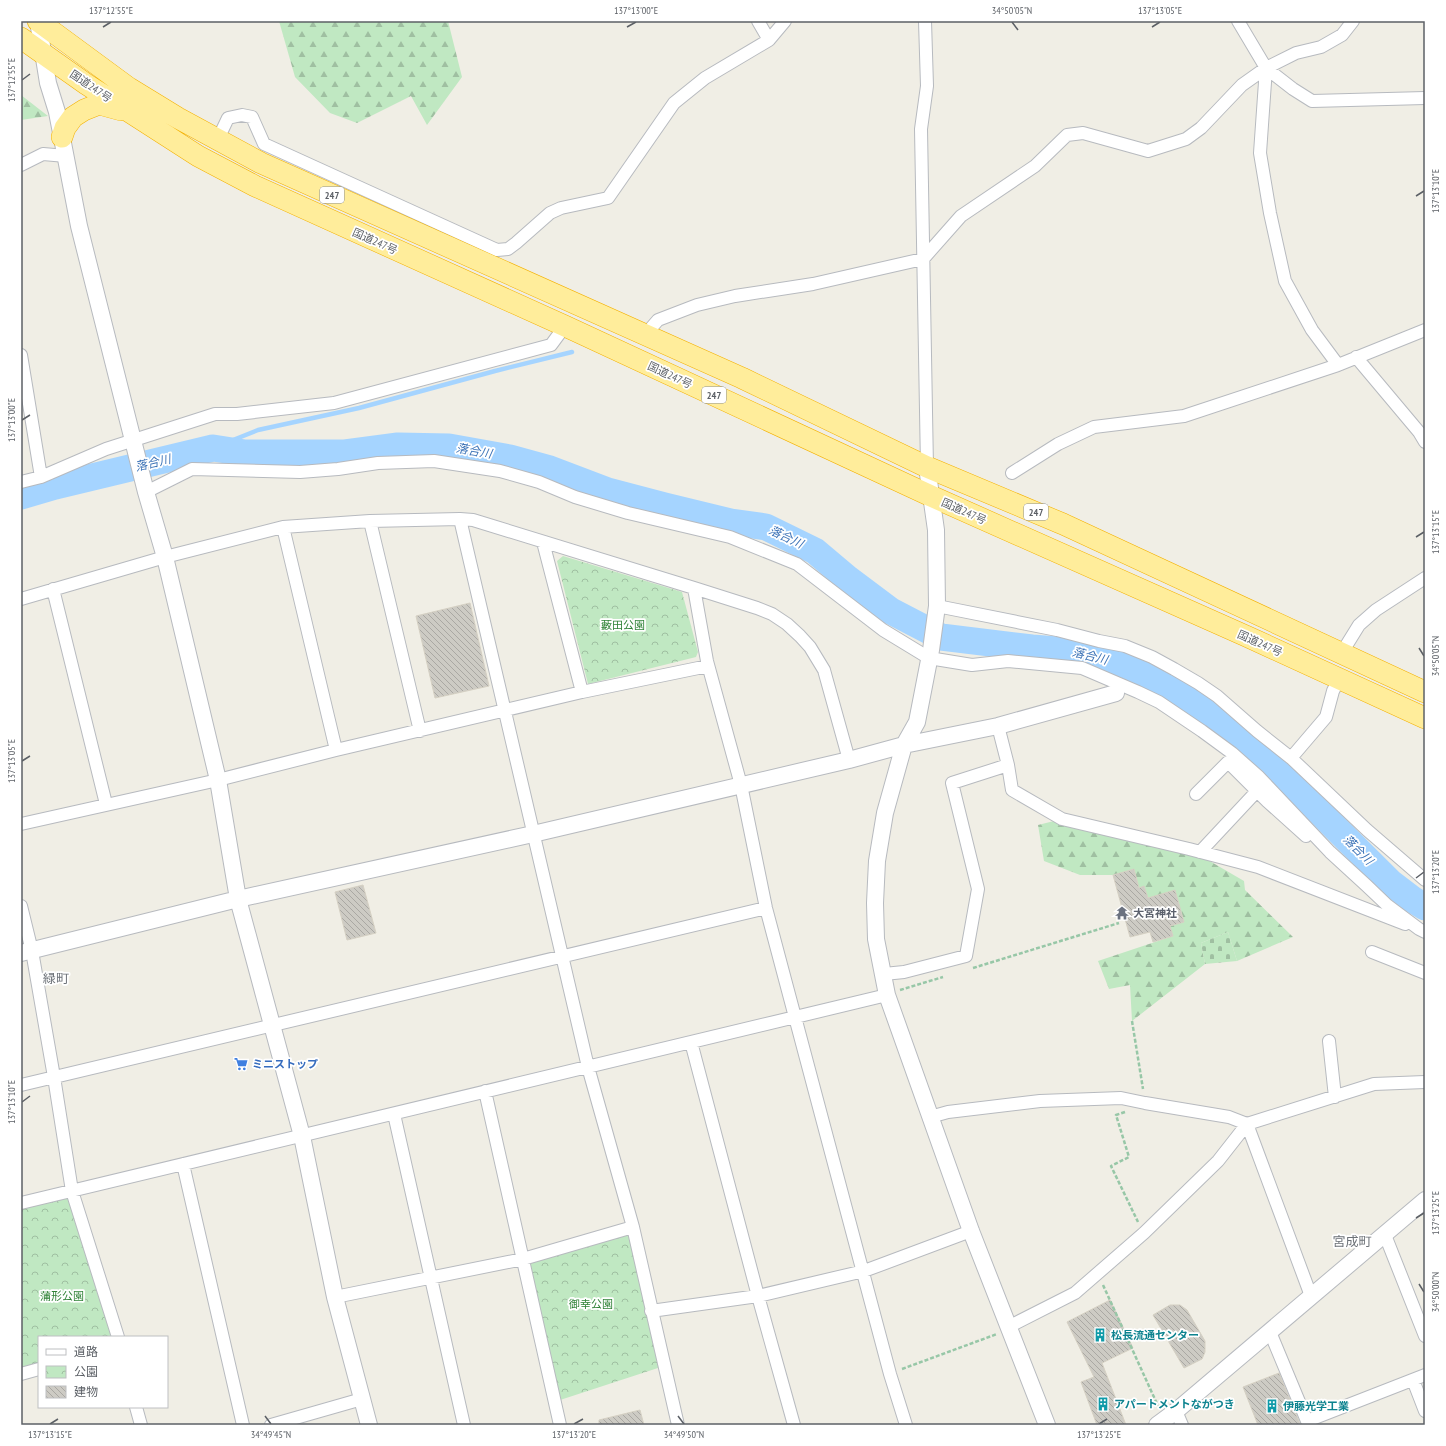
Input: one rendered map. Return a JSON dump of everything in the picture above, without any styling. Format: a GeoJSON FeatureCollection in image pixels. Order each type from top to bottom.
{"type":"FeatureCollection","features":[{"type":"Feature","properties":{"kind":"highway","name":"国道247号"},"geometry":{"type":"LineString","coordinates":[[38,21],[129,88],[178,118],[261,162],[645,336],[742,378],[927,467],[1063,524],[1425,692]]}},
{"type":"Feature","properties":{"kind":"highway","name":"国道247号"},"geometry":{"type":"LineString","coordinates":[[21,38],[131,113],[198,156],[255,186],[565,326],[931,496],[1425,718]]}},
{"type":"Feature","properties":{"kind":"highway"},"geometry":{"type":"LineString","coordinates":[[64,147],[65,128],[73,117],[84,110],[99,104],[131,113]]}},
{"type":"Feature","properties":{"kind":"street"},"geometry":{"type":"LineString","coordinates":[[38,21],[48,83],[57,112],[79,226],[146,492],[165,557],[218,780],[238,899],[302,1136],[335,1297],[369,1425]]}},
{"type":"Feature","properties":{"kind":"street"},"geometry":{"type":"LineString","coordinates":[[758,21],[768,40]]}},
{"type":"Feature","properties":{"kind":"street"},"geometry":{"type":"LineString","coordinates":[[218,139],[228,118],[242,115],[252,117],[264,144],[497,250],[508,249],[550,213],[561,208],[608,198],[674,103],[705,78],[768,40],[785,21]]}},
{"type":"Feature","properties":{"kind":"street"},"geometry":{"type":"LineString","coordinates":[[925,21],[927,86],[920,129],[922,259],[927,467],[936,530],[937,606],[930,654],[917,722],[904,745],[885,813],[877,861],[875,903],[876,938],[887,995],[971,1231],[1047,1425]]}},
{"type":"Feature","properties":{"kind":"street"},"geometry":{"type":"LineString","coordinates":[[1238,21],[1266,68],[1293,89],[1312,101],[1425,98]]}},
{"type":"Feature","properties":{"kind":"street"},"geometry":{"type":"LineString","coordinates":[[645,336],[658,320],[697,305],[735,296],[813,284],[922,259],[961,216],[1034,166],[1067,135],[1083,133],[1148,151],[1186,139],[1201,128],[1242,85],[1266,68],[1296,53],[1321,47],[1342,35],[1353,21]]}},
{"type":"Feature","properties":{"kind":"street"},"geometry":{"type":"LineString","coordinates":[[1266,68],[1260,153],[1270,213],[1285,281],[1312,330],[1338,365]]}},
{"type":"Feature","properties":{"kind":"street"},"geometry":{"type":"LineString","coordinates":[[21,165],[43,154],[64,147]]}},
{"type":"Feature","properties":{"kind":"street"},"geometry":{"type":"LineString","coordinates":[[21,482],[41,477],[106,449],[215,414],[237,414],[334,403],[551,346],[565,326]]}},
{"type":"Feature","properties":{"kind":"street"},"geometry":{"type":"LineString","coordinates":[[1012,473],[1058,444],[1094,427],[1184,416],[1338,365],[1425,330]]}},
{"type":"Feature","properties":{"kind":"street"},"geometry":{"type":"LineString","coordinates":[[21,356],[41,477]]}},
{"type":"Feature","properties":{"kind":"street"},"geometry":{"type":"LineString","coordinates":[[1356,357],[1419,432],[1425,442]]}},
{"type":"Feature","properties":{"kind":"street"},"geometry":{"type":"LineString","coordinates":[[146,492],[192,469],[300,472],[378,464],[434,461],[500,471],[539,482],[575,497],[628,513],[730,537],[797,564],[883,630],[930,654],[972,665],[1008,662],[1082,668],[1159,702],[1232,753],[1259,777],[1340,861],[1387,905],[1422,930]]}},
{"type":"Feature","properties":{"kind":"street"},"geometry":{"type":"LineString","coordinates":[[460,519],[561,956],[588,1067],[633,1227],[678,1425]]}},
{"type":"Feature","properties":{"kind":"street"},"geometry":{"type":"LineString","coordinates":[[21,599],[165,557],[283,527],[370,521],[473,520],[694,588],[772,614],[787,624],[800,636],[810,648],[824,670],[849,760]]}},
{"type":"Feature","properties":{"kind":"street"},"geometry":{"type":"LineString","coordinates":[[370,521],[420,731]]}},
{"type":"Feature","properties":{"kind":"street"},"geometry":{"type":"LineString","coordinates":[[283,527],[336,750]]}},
{"type":"Feature","properties":{"kind":"street"},"geometry":{"type":"LineString","coordinates":[[543,542],[582,692]]}},
{"type":"Feature","properties":{"kind":"street"},"geometry":{"type":"LineString","coordinates":[[1341,654],[1359,625],[1376,610],[1425,578]]}},
{"type":"Feature","properties":{"kind":"street"},"geometry":{"type":"LineString","coordinates":[[694,588],[708,666],[741,785],[766,908],[864,1271],[890,1374],[906,1425]]}},
{"type":"Feature","properties":{"kind":"street"},"geometry":{"type":"LineString","coordinates":[[53,590],[106,804]]}},
{"type":"Feature","properties":{"kind":"street"},"geometry":{"type":"LineString","coordinates":[[937,606],[1057,630],[1125,646],[1152,657],[1192,679],[1217,696],[1291,758],[1366,830],[1425,880]]}},
{"type":"Feature","properties":{"kind":"street"},"geometry":{"type":"LineString","coordinates":[[21,824],[218,780],[336,750],[582,692],[708,666]]}},
{"type":"Feature","properties":{"kind":"street"},"geometry":{"type":"LineString","coordinates":[[1291,758],[1326,717],[1333,691],[1339,679]]}},
{"type":"Feature","properties":{"kind":"street"},"geometry":{"type":"LineString","coordinates":[[26,952],[238,899],[533,834],[849,760],[904,745],[998,726],[1116,693]]}},
{"type":"Feature","properties":{"kind":"street"},"geometry":{"type":"LineString","coordinates":[[998,726],[1008,765],[1012,790],[1062,819],[1258,867],[1422,930]]}},
{"type":"Feature","properties":{"kind":"street"},"geometry":{"type":"LineString","coordinates":[[1196,794],[1228,762],[1328,857],[1340,861]]}},
{"type":"Feature","properties":{"kind":"street"},"geometry":{"type":"LineString","coordinates":[[884,974],[904,972],[966,956],[978,889],[952,783],[1008,765]]}},
{"type":"Feature","properties":{"kind":"street"},"geometry":{"type":"LineString","coordinates":[[1200,852],[1257,791]]}},
{"type":"Feature","properties":{"kind":"street"},"geometry":{"type":"LineString","coordinates":[[21,906],[26,952],[54,1077],[72,1191],[118,1336]]}},
{"type":"Feature","properties":{"kind":"street"},"geometry":{"type":"LineString","coordinates":[[21,1085],[766,908]]}},
{"type":"Feature","properties":{"kind":"street"},"geometry":{"type":"LineString","coordinates":[[1372,952],[1425,973]]}},
{"type":"Feature","properties":{"kind":"street"},"geometry":{"type":"LineString","coordinates":[[21,1203],[887,995]]}},
{"type":"Feature","properties":{"kind":"street"},"geometry":{"type":"LineString","coordinates":[[1329,1041],[1335,1097]]}},
{"type":"Feature","properties":{"kind":"street"},"geometry":{"type":"LineString","coordinates":[[691,1042],[758,1296],[794,1425]]}},
{"type":"Feature","properties":{"kind":"street"},"geometry":{"type":"LineString","coordinates":[[1009,1328],[1074,1293],[1098,1273],[1144,1233],[1218,1161],[1247,1124],[1374,1084],[1425,1082]]}},
{"type":"Feature","properties":{"kind":"street"},"geometry":{"type":"LineString","coordinates":[[485,1091],[560,1425]]}},
{"type":"Feature","properties":{"kind":"street"},"geometry":{"type":"LineString","coordinates":[[930,1117],[948,1112],[1040,1101],[1121,1098],[1229,1117],[1247,1124],[1311,1296]]}},
{"type":"Feature","properties":{"kind":"street"},"geometry":{"type":"LineString","coordinates":[[394,1114],[464,1425]]}},
{"type":"Feature","properties":{"kind":"street"},"geometry":{"type":"LineString","coordinates":[[182,1164],[243,1425]]}},
{"type":"Feature","properties":{"kind":"street"},"geometry":{"type":"LineString","coordinates":[[1170,1420],[1311,1296],[1425,1200]]}},
{"type":"Feature","properties":{"kind":"street"},"geometry":{"type":"LineString","coordinates":[[335,1297],[522,1259],[633,1227]]}},
{"type":"Feature","properties":{"kind":"street"},"geometry":{"type":"LineString","coordinates":[[651,1311],[758,1296],[864,1271],[971,1231]]}},
{"type":"Feature","properties":{"kind":"street"},"geometry":{"type":"LineString","coordinates":[[1385,1235],[1422,1320],[1425,1336]]}},
{"type":"Feature","properties":{"kind":"street"},"geometry":{"type":"LineString","coordinates":[[1270,1332],[1307,1421],[1425,1375]]}},
{"type":"Feature","properties":{"kind":"street"},"geometry":{"type":"LineString","coordinates":[[21,1374],[38,1369]]}},
{"type":"Feature","properties":{"kind":"street"},"geometry":{"type":"LineString","coordinates":[[1413,1380],[1425,1411]]}},
{"type":"Feature","properties":{"kind":"street"},"geometry":{"type":"LineString","coordinates":[[271,1425],[362,1399]]}},
{"type":"Feature","properties":{"kind":"street"},"geometry":{"type":"LineString","coordinates":[[136,1408],[141,1425]]}},
{"type":"Feature","properties":{"kind":"path"},"geometry":{"type":"LineString","coordinates":[[969,969],[1119,923]]}},
{"type":"Feature","properties":{"kind":"path"},"geometry":{"type":"LineString","coordinates":[[887,995],[946,976]]}},
{"type":"Feature","properties":{"kind":"path"},"geometry":{"type":"LineString","coordinates":[[1132,1021],[1145,1103]]}},
{"type":"Feature","properties":{"kind":"path"},"geometry":{"type":"LineString","coordinates":[[1121,1098],[1126,1112],[1116,1116],[1129,1157],[1111,1166],[1144,1233]]}},
{"type":"Feature","properties":{"kind":"path"},"geometry":{"type":"LineString","coordinates":[[1098,1273],[1170,1420]]}},
{"type":"Feature","properties":{"kind":"path"},"geometry":{"type":"LineString","coordinates":[[890,1374],[1009,1328]]}},
{"type":"Feature","properties":{"kind":"green space"},"geometry":{"type":"Polygon","coordinates":[[[279,21],[448,21],[462,77],[427,125],[411,96],[357,123],[330,113],[295,77],[279,21]]]}},
{"type":"Feature","properties":{"kind":"green space"},"geometry":{"type":"Polygon","coordinates":[[[21,95],[48,116],[21,120],[21,95]]]}},
{"type":"Feature","properties":{"kind":"green space","name":"藪田公園"},"geometry":{"type":"Polygon","coordinates":[[[563,556],[682,592],[698,652],[696,657],[588,684],[557,561],[563,556]]]}},
{"type":"Feature","properties":{"kind":"green space"},"geometry":{"type":"Polygon","coordinates":[[[1062,819],[1189,849],[1244,881],[1245,890],[1293,937],[1237,961],[1228,932],[1201,943],[1205,964],[1132,1021],[1130,985],[1109,989],[1098,961],[1173,936],[1170,926],[1184,922],[1175,891],[1148,898],[1144,887],[1139,888],[1134,869],[1113,875],[1080,875],[1044,861],[1038,825],[1062,819]]]}},
{"type":"Feature","properties":{"kind":"green space"},"geometry":{"type":"Polygon","coordinates":[[[1228,932],[1237,961],[1205,964],[1201,943],[1228,932]]]}},
{"type":"Feature","properties":{"kind":"green space","name":"蒲形公園"},"geometry":{"type":"Polygon","coordinates":[[[72,1191],[118,1336],[38,1336],[38,1369],[21,1374],[21,1203],[72,1191]]]}},
{"type":"Feature","properties":{"kind":"green space","name":"御幸公園"},"geometry":{"type":"Polygon","coordinates":[[[633,1227],[664,1366],[554,1402],[523,1259],[633,1227]]]}},
{"type":"Feature","properties":{"kind":"building"},"geometry":{"type":"Polygon","coordinates":[[[470,603],[489,686],[435,698],[416,616],[470,603]]]}},
{"type":"Feature","properties":{"kind":"building"},"geometry":{"type":"Polygon","coordinates":[[[1134,869],[1139,888],[1144,886],[1148,898],[1175,890],[1184,922],[1170,926],[1173,936],[1153,942],[1150,932],[1130,937],[1113,875],[1134,869]]]}},
{"type":"Feature","properties":{"kind":"building"},"geometry":{"type":"Polygon","coordinates":[[[363,885],[376,933],[347,940],[335,892],[363,885]]]}},
{"type":"Feature","properties":{"kind":"building","name":"松長流通センター"},"geometry":{"type":"Polygon","coordinates":[[[1110,1300],[1133,1348],[1102,1363],[1126,1425],[1097,1425],[1081,1382],[1094,1377],[1067,1322],[1110,1300]]]}},
{"type":"Feature","properties":{"kind":"building"},"geometry":{"type":"Polygon","coordinates":[[[1170,1305],[1180,1305],[1187,1310],[1205,1341],[1205,1352],[1202,1359],[1184,1368],[1153,1315],[1170,1305]]]}},
{"type":"Feature","properties":{"kind":"building","name":"伊藤光学工業"},"geometry":{"type":"Polygon","coordinates":[[[1279,1373],[1301,1425],[1258,1425],[1243,1387],[1279,1373]]]}},
{"type":"Feature","properties":{"kind":"building"},"geometry":{"type":"Polygon","coordinates":[[[640,1410],[644,1425],[599,1425],[599,1420],[640,1410]]]}},
{"type":"Feature","properties":{"kind":"waterway"},"geometry":{"type":"LineString","coordinates":[[213,448],[258,430],[359,408],[495,371],[572,352]]}},
{"type":"Feature","properties":{"kind":"waterway","name":"落合川"},"geometry":{"type":"LineString","coordinates":[[21,496],[55,486],[213,448],[245,453],[345,453],[398,446],[449,447],[510,458],[550,469],[608,491],[665,506],[731,522],[766,527],[815,551],[847,578],[891,611],[941,637],[1070,651],[1126,665],[1170,687],[1244,737],[1391,883],[1425,907]]}},
{"type":"Feature","properties":{"kind":"place","name":"大宮神社"},"geometry":{"type":"Point","coordinates":[1122,913]}},
{"type":"Feature","properties":{"kind":"place","name":"ミニストップ"},"geometry":{"type":"Point","coordinates":[241,1064]}},
{"type":"Feature","properties":{"kind":"place","name":"松長流通センター"},"geometry":{"type":"Point","coordinates":[1100,1335]}},
{"type":"Feature","properties":{"kind":"place","name":"アパートメントながつき"},"geometry":{"type":"Point","coordinates":[1103,1404]}},
{"type":"Feature","properties":{"kind":"place","name":"伊藤光学工業"},"geometry":{"type":"Point","coordinates":[1272,1406]}},
{"type":"Feature","properties":{"kind":"district","name":"緑町"},"geometry":{"type":"Point","coordinates":[56,978]}},
{"type":"Feature","properties":{"kind":"district","name":"宮成町"},"geometry":{"type":"Point","coordinates":[1352,1241]}}]}
